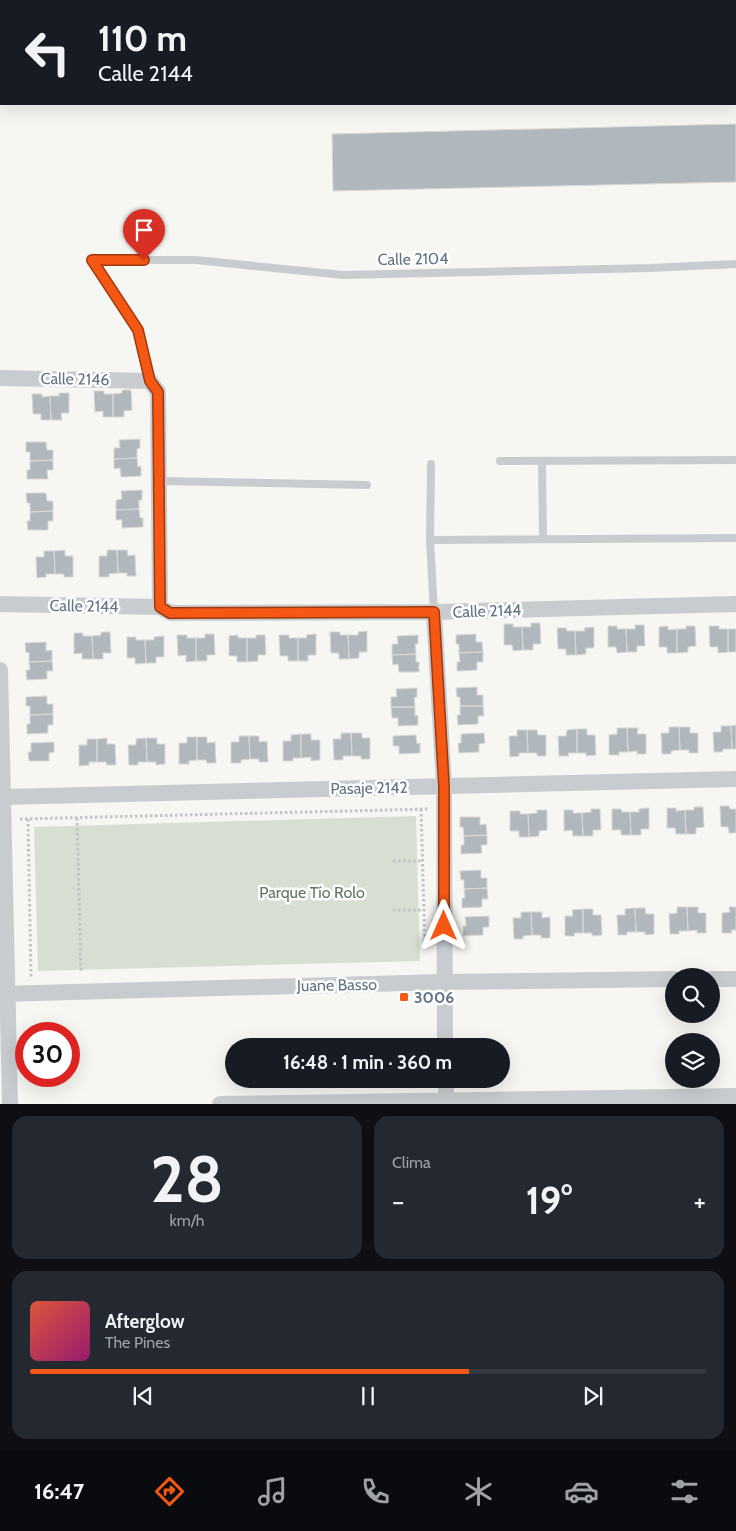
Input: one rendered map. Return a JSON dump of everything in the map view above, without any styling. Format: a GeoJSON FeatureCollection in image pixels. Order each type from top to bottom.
{"type":"FeatureCollection","features":[{"type":"Feature","properties":{"kind":"street","name":"Calle 2146"},"geometry":{"type":"LineString","coordinates":[[0,378],[150,381]]}},
{"type":"Feature","properties":{"kind":"street"},"geometry":{"type":"LineString","coordinates":[[150,381],[158,392],[160,607]]}},
{"type":"Feature","properties":{"kind":"street","name":"Calle 2144"},"geometry":{"type":"LineString","coordinates":[[0,604],[160,607],[170,613],[434,612],[736,604]]}},
{"type":"Feature","properties":{"kind":"street"},"geometry":{"type":"LineString","coordinates":[[434,612],[444,786],[445,1038]]}},
{"type":"Feature","properties":{"kind":"street"},"geometry":{"type":"LineString","coordinates":[[0,670],[4,994],[10,1104]]}},
{"type":"Feature","properties":{"kind":"street","name":"Pasaje 2142"},"geometry":{"type":"LineString","coordinates":[[2,797],[736,778]]}},
{"type":"Feature","properties":{"kind":"street"},"geometry":{"type":"LineString","coordinates":[[720,979],[736,979]]}},
{"type":"Feature","properties":{"kind":"street","name":"Juane Basso"},"geometry":{"type":"LineString","coordinates":[[4,994],[444,982],[665,980]]}},
{"type":"Feature","properties":{"kind":"street"},"geometry":{"type":"LineString","coordinates":[[446,1088],[446,1102]]}},
{"type":"Feature","properties":{"kind":"street"},"geometry":{"type":"LineString","coordinates":[[220,1104],[446,1102],[736,1096]]}},
{"type":"Feature","properties":{"kind":"lane","name":"Calle 2104"},"geometry":{"type":"LineString","coordinates":[[150,381],[138,330],[92,260],[196,260],[344,274],[650,268],[736,264]]}},
{"type":"Feature","properties":{"kind":"lane"},"geometry":{"type":"LineString","coordinates":[[500,461],[736,460]]}},
{"type":"Feature","properties":{"kind":"lane"},"geometry":{"type":"LineString","coordinates":[[542,461],[544,539]]}},
{"type":"Feature","properties":{"kind":"lane"},"geometry":{"type":"LineString","coordinates":[[431,464],[430,540],[434,612]]}},
{"type":"Feature","properties":{"kind":"lane"},"geometry":{"type":"LineString","coordinates":[[159,481],[367,485]]}},
{"type":"Feature","properties":{"kind":"lane"},"geometry":{"type":"LineString","coordinates":[[430,540],[736,538]]}},
{"type":"Feature","properties":{"kind":"path"},"geometry":{"type":"LineString","coordinates":[[420,786],[426,983]]}},
{"type":"Feature","properties":{"kind":"path"},"geometry":{"type":"LineString","coordinates":[[28,796],[32,993]]}},
{"type":"Feature","properties":{"kind":"path"},"geometry":{"type":"LineString","coordinates":[[3,820],[444,809]]}},
{"type":"Feature","properties":{"kind":"path"},"geometry":{"type":"LineString","coordinates":[[77,818],[81,973]]}},
{"type":"Feature","properties":{"kind":"path"},"geometry":{"type":"LineString","coordinates":[[392,861],[423,861]]}},
{"type":"Feature","properties":{"kind":"path"},"geometry":{"type":"LineString","coordinates":[[393,910],[424,910]]}},
{"type":"Feature","properties":{"kind":"green space","name":"Parque Tío Rolo"},"geometry":{"type":"Polygon","coordinates":[[[416,816],[420,961],[38,971],[34,827],[416,816]]]}},
{"type":"Feature","properties":{"kind":"building"},"geometry":{"type":"Polygon","coordinates":[[[736,124],[736,182],[333,191],[332,134],[736,124]]]}},
{"type":"Feature","properties":{"kind":"building"},"geometry":{"type":"Polygon","coordinates":[[[122,390],[131,390],[132,410],[124,411],[124,417],[113,417],[113,394],[122,393],[122,390]]]}},
{"type":"Feature","properties":{"kind":"building"},"geometry":{"type":"Polygon","coordinates":[[[94,391],[104,391],[104,394],[113,394],[113,417],[103,417],[103,411],[95,412],[94,391]]]}},
{"type":"Feature","properties":{"kind":"building"},"geometry":{"type":"Polygon","coordinates":[[[59,393],[69,393],[69,413],[61,413],[62,420],[51,420],[50,396],[59,396],[59,393]]]}},
{"type":"Feature","properties":{"kind":"building"},"geometry":{"type":"Polygon","coordinates":[[[32,394],[42,394],[42,397],[50,396],[51,420],[41,420],[41,414],[33,414],[32,394]]]}},
{"type":"Feature","properties":{"kind":"building"},"geometry":{"type":"Polygon","coordinates":[[[140,439],[137,458],[114,459],[114,448],[120,448],[119,440],[140,439]]]}},
{"type":"Feature","properties":{"kind":"building"},"geometry":{"type":"Polygon","coordinates":[[[26,442],[46,442],[47,450],[53,450],[53,460],[30,461],[30,452],[26,452],[26,442]]]}},
{"type":"Feature","properties":{"kind":"building"},"geometry":{"type":"Polygon","coordinates":[[[137,458],[138,467],[141,466],[141,476],[121,477],[120,468],[114,469],[114,459],[137,458]]]}},
{"type":"Feature","properties":{"kind":"building"},"geometry":{"type":"Polygon","coordinates":[[[53,460],[53,470],[47,470],[48,479],[27,479],[30,461],[53,460]]]}},
{"type":"Feature","properties":{"kind":"building"},"geometry":{"type":"Polygon","coordinates":[[[142,490],[142,500],[139,500],[139,509],[116,510],[116,500],[122,499],[121,491],[142,490]]]}},
{"type":"Feature","properties":{"kind":"building"},"geometry":{"type":"Polygon","coordinates":[[[26,493],[46,493],[47,501],[53,501],[53,511],[30,512],[30,503],[27,503],[26,493]]]}},
{"type":"Feature","properties":{"kind":"building"},"geometry":{"type":"Polygon","coordinates":[[[139,509],[140,518],[143,518],[143,527],[122,528],[122,520],[116,520],[116,510],[139,509]]]}},
{"type":"Feature","properties":{"kind":"building"},"geometry":{"type":"Polygon","coordinates":[[[53,511],[53,521],[48,521],[48,530],[28,530],[27,521],[30,521],[30,512],[53,511]]]}},
{"type":"Feature","properties":{"kind":"building"},"geometry":{"type":"Polygon","coordinates":[[[65,550],[65,556],[73,556],[73,577],[55,574],[54,551],[65,550]]]}},
{"type":"Feature","properties":{"kind":"building"},"geometry":{"type":"Polygon","coordinates":[[[107,550],[117,550],[118,573],[109,574],[109,577],[99,577],[99,556],[107,556],[107,550]]]}},
{"type":"Feature","properties":{"kind":"building"},"geometry":{"type":"Polygon","coordinates":[[[117,550],[127,550],[128,556],[135,555],[136,576],[118,573],[117,550]]]}},
{"type":"Feature","properties":{"kind":"building"},"geometry":{"type":"Polygon","coordinates":[[[44,551],[54,551],[55,574],[46,574],[46,577],[37,578],[36,557],[44,557],[44,551]]]}},
{"type":"Feature","properties":{"kind":"building"},"geometry":{"type":"Polygon","coordinates":[[[531,623],[540,623],[541,644],[533,644],[533,650],[523,650],[522,627],[531,627],[531,623]]]}},
{"type":"Feature","properties":{"kind":"building"},"geometry":{"type":"Polygon","coordinates":[[[504,624],[522,627],[523,650],[513,651],[512,645],[504,645],[504,624]]]}},
{"type":"Feature","properties":{"kind":"building"},"geometry":{"type":"Polygon","coordinates":[[[635,625],[644,625],[645,646],[637,646],[637,652],[627,652],[626,629],[635,629],[635,625]]]}},
{"type":"Feature","properties":{"kind":"building"},"geometry":{"type":"Polygon","coordinates":[[[608,626],[626,629],[627,652],[617,653],[616,647],[608,647],[608,626]]]}},
{"type":"Feature","properties":{"kind":"building"},"geometry":{"type":"Polygon","coordinates":[[[668,626],[668,630],[677,629],[677,653],[667,653],[667,647],[659,647],[659,627],[668,626]]]}},
{"type":"Feature","properties":{"kind":"building"},"geometry":{"type":"Polygon","coordinates":[[[686,626],[695,626],[696,646],[688,647],[688,652],[677,653],[677,629],[686,629],[686,626]]]}},
{"type":"Feature","properties":{"kind":"building"},"geometry":{"type":"Polygon","coordinates":[[[709,626],[719,626],[719,629],[728,629],[728,652],[718,653],[718,647],[710,647],[709,626]]]}},
{"type":"Feature","properties":{"kind":"building"},"geometry":{"type":"Polygon","coordinates":[[[594,627],[594,648],[586,648],[586,654],[576,655],[575,631],[585,631],[584,628],[594,627]]]}},
{"type":"Feature","properties":{"kind":"building"},"geometry":{"type":"Polygon","coordinates":[[[557,628],[575,631],[576,655],[566,655],[566,649],[558,649],[557,628]]]}},
{"type":"Feature","properties":{"kind":"building"},"geometry":{"type":"Polygon","coordinates":[[[728,629],[736,629],[736,652],[728,652],[728,629]]]}},
{"type":"Feature","properties":{"kind":"building"},"geometry":{"type":"Polygon","coordinates":[[[367,631],[367,652],[359,652],[359,658],[349,659],[348,635],[358,635],[358,632],[367,631]]]}},
{"type":"Feature","properties":{"kind":"building"},"geometry":{"type":"Polygon","coordinates":[[[101,632],[110,632],[111,653],[103,653],[103,659],[93,659],[92,636],[101,635],[101,632]]]}},
{"type":"Feature","properties":{"kind":"building"},"geometry":{"type":"Polygon","coordinates":[[[330,632],[340,632],[340,635],[348,635],[349,659],[339,659],[339,653],[331,653],[330,632]]]}},
{"type":"Feature","properties":{"kind":"building"},"geometry":{"type":"Polygon","coordinates":[[[74,633],[92,636],[93,659],[82,659],[82,653],[74,654],[74,633]]]}},
{"type":"Feature","properties":{"kind":"building"},"geometry":{"type":"Polygon","coordinates":[[[205,634],[214,634],[215,655],[207,655],[207,661],[196,661],[196,638],[205,638],[205,634]]]}},
{"type":"Feature","properties":{"kind":"building"},"geometry":{"type":"Polygon","coordinates":[[[316,634],[316,655],[308,655],[308,661],[298,661],[298,638],[307,638],[306,635],[316,634]]]}},
{"type":"Feature","properties":{"kind":"building"},"geometry":{"type":"Polygon","coordinates":[[[476,634],[476,642],[482,642],[483,652],[459,653],[456,635],[476,634]]]}},
{"type":"Feature","properties":{"kind":"building"},"geometry":{"type":"Polygon","coordinates":[[[177,635],[187,635],[187,638],[196,638],[196,661],[186,662],[186,655],[178,656],[177,635]]]}},
{"type":"Feature","properties":{"kind":"building"},"geometry":{"type":"Polygon","coordinates":[[[238,635],[238,638],[247,638],[247,662],[237,662],[237,656],[229,656],[229,636],[238,635]]]}},
{"type":"Feature","properties":{"kind":"building"},"geometry":{"type":"Polygon","coordinates":[[[256,635],[265,635],[266,655],[258,655],[258,661],[247,662],[247,638],[256,638],[256,635]]]}},
{"type":"Feature","properties":{"kind":"building"},"geometry":{"type":"Polygon","coordinates":[[[279,635],[289,635],[289,638],[298,638],[298,661],[288,661],[288,656],[280,656],[279,635]]]}},
{"type":"Feature","properties":{"kind":"building"},"geometry":{"type":"Polygon","coordinates":[[[418,635],[418,644],[415,644],[416,654],[392,655],[392,644],[398,644],[397,636],[418,635]]]}},
{"type":"Feature","properties":{"kind":"building"},"geometry":{"type":"Polygon","coordinates":[[[164,636],[164,657],[156,657],[156,663],[146,663],[145,640],[154,640],[154,637],[164,636]]]}},
{"type":"Feature","properties":{"kind":"building"},"geometry":{"type":"Polygon","coordinates":[[[127,637],[145,640],[146,663],[135,664],[135,658],[127,658],[127,637]]]}},
{"type":"Feature","properties":{"kind":"building"},"geometry":{"type":"Polygon","coordinates":[[[46,642],[46,651],[52,650],[52,661],[29,662],[29,652],[26,653],[25,643],[46,642]]]}},
{"type":"Feature","properties":{"kind":"building"},"geometry":{"type":"Polygon","coordinates":[[[483,652],[483,662],[477,662],[477,670],[457,671],[457,662],[460,662],[459,653],[483,652]]]}},
{"type":"Feature","properties":{"kind":"building"},"geometry":{"type":"Polygon","coordinates":[[[416,654],[416,662],[419,662],[419,672],[399,672],[398,664],[393,665],[392,655],[416,654]]]}},
{"type":"Feature","properties":{"kind":"building"},"geometry":{"type":"Polygon","coordinates":[[[52,661],[53,671],[47,671],[47,679],[27,680],[26,670],[30,670],[29,662],[52,661]]]}},
{"type":"Feature","properties":{"kind":"building"},"geometry":{"type":"Polygon","coordinates":[[[477,687],[477,695],[483,695],[483,706],[460,706],[460,697],[457,697],[456,688],[477,687]]]}},
{"type":"Feature","properties":{"kind":"building"},"geometry":{"type":"Polygon","coordinates":[[[417,688],[417,697],[414,698],[415,707],[391,707],[391,697],[397,697],[396,689],[417,688]]]}},
{"type":"Feature","properties":{"kind":"building"},"geometry":{"type":"Polygon","coordinates":[[[47,696],[47,704],[53,704],[53,714],[30,715],[30,706],[26,706],[26,697],[47,696]]]}},
{"type":"Feature","properties":{"kind":"building"},"geometry":{"type":"Polygon","coordinates":[[[460,706],[483,706],[484,716],[478,716],[478,724],[458,725],[457,715],[460,715],[460,706]]]}},
{"type":"Feature","properties":{"kind":"building"},"geometry":{"type":"Polygon","coordinates":[[[391,707],[415,707],[415,716],[418,715],[418,725],[398,726],[398,718],[392,718],[391,707]]]}},
{"type":"Feature","properties":{"kind":"building"},"geometry":{"type":"Polygon","coordinates":[[[53,714],[53,725],[48,725],[48,733],[27,734],[27,724],[30,724],[30,715],[53,714]]]}},
{"type":"Feature","properties":{"kind":"building"},"geometry":{"type":"Polygon","coordinates":[[[736,725],[736,749],[732,749],[731,726],[736,725]]]}},
{"type":"Feature","properties":{"kind":"building"},"geometry":{"type":"Polygon","coordinates":[[[721,726],[731,726],[732,749],[714,752],[713,732],[721,732],[721,726]]]}},
{"type":"Feature","properties":{"kind":"building"},"geometry":{"type":"Polygon","coordinates":[[[669,727],[679,727],[680,750],[671,751],[671,754],[662,754],[661,733],[669,733],[669,727]]]}},
{"type":"Feature","properties":{"kind":"building"},"geometry":{"type":"Polygon","coordinates":[[[679,727],[690,727],[690,733],[698,733],[698,753],[680,750],[679,727]]]}},
{"type":"Feature","properties":{"kind":"building"},"geometry":{"type":"Polygon","coordinates":[[[617,728],[627,728],[628,752],[619,752],[619,755],[609,755],[609,735],[617,734],[617,728]]]}},
{"type":"Feature","properties":{"kind":"building"},"geometry":{"type":"Polygon","coordinates":[[[627,728],[638,728],[637,734],[646,734],[646,754],[637,754],[637,751],[628,752],[627,728]]]}},
{"type":"Feature","properties":{"kind":"building"},"geometry":{"type":"Polygon","coordinates":[[[577,729],[577,753],[568,753],[569,756],[559,756],[558,736],[566,736],[567,730],[577,729]]]}},
{"type":"Feature","properties":{"kind":"building"},"geometry":{"type":"Polygon","coordinates":[[[577,729],[587,729],[587,735],[595,735],[596,755],[586,756],[586,753],[577,753],[577,729]]]}},
{"type":"Feature","properties":{"kind":"building"},"geometry":{"type":"Polygon","coordinates":[[[517,730],[527,730],[528,753],[519,753],[519,756],[510,757],[509,736],[517,736],[517,730]]]}},
{"type":"Feature","properties":{"kind":"building"},"geometry":{"type":"Polygon","coordinates":[[[527,730],[537,730],[538,735],[546,735],[546,756],[528,753],[527,730]]]}},
{"type":"Feature","properties":{"kind":"building"},"geometry":{"type":"Polygon","coordinates":[[[341,733],[351,733],[352,756],[343,756],[343,760],[334,760],[333,739],[341,739],[341,733]]]}},
{"type":"Feature","properties":{"kind":"building"},"geometry":{"type":"Polygon","coordinates":[[[351,733],[362,733],[362,738],[370,738],[370,759],[352,756],[351,733]]]}},
{"type":"Feature","properties":{"kind":"building"},"geometry":{"type":"Polygon","coordinates":[[[484,733],[485,743],[479,744],[479,752],[459,753],[458,743],[461,743],[461,734],[484,733]]]}},
{"type":"Feature","properties":{"kind":"building"},"geometry":{"type":"Polygon","coordinates":[[[301,734],[311,734],[311,740],[320,740],[320,760],[311,761],[311,757],[301,758],[301,734]]]}},
{"type":"Feature","properties":{"kind":"building"},"geometry":{"type":"Polygon","coordinates":[[[301,734],[301,758],[293,758],[293,761],[283,761],[283,741],[291,741],[291,735],[301,734]]]}},
{"type":"Feature","properties":{"kind":"building"},"geometry":{"type":"Polygon","coordinates":[[[416,735],[417,744],[420,743],[420,753],[399,754],[399,746],[393,746],[393,736],[416,735]]]}},
{"type":"Feature","properties":{"kind":"building"},"geometry":{"type":"Polygon","coordinates":[[[239,736],[249,736],[250,759],[241,760],[241,763],[231,763],[231,742],[239,742],[239,736]]]}},
{"type":"Feature","properties":{"kind":"building"},"geometry":{"type":"Polygon","coordinates":[[[249,736],[259,736],[259,742],[267,741],[268,762],[250,759],[249,736]]]}},
{"type":"Feature","properties":{"kind":"building"},"geometry":{"type":"Polygon","coordinates":[[[187,737],[197,737],[197,760],[189,761],[189,764],[179,764],[179,743],[187,743],[187,737]]]}},
{"type":"Feature","properties":{"kind":"building"},"geometry":{"type":"Polygon","coordinates":[[[197,737],[207,737],[207,743],[215,742],[216,763],[197,760],[197,737]]]}},
{"type":"Feature","properties":{"kind":"building"},"geometry":{"type":"Polygon","coordinates":[[[107,738],[107,744],[115,744],[116,765],[97,762],[97,739],[107,738]]]}},
{"type":"Feature","properties":{"kind":"building"},"geometry":{"type":"Polygon","coordinates":[[[146,738],[157,738],[157,744],[165,744],[165,764],[156,765],[156,762],[147,762],[146,738]]]}},
{"type":"Feature","properties":{"kind":"building"},"geometry":{"type":"Polygon","coordinates":[[[146,738],[147,762],[129,765],[128,745],[136,745],[136,739],[146,738]]]}},
{"type":"Feature","properties":{"kind":"building"},"geometry":{"type":"Polygon","coordinates":[[[87,739],[97,739],[97,762],[89,762],[89,765],[79,766],[79,745],[87,745],[87,739]]]}},
{"type":"Feature","properties":{"kind":"building"},"geometry":{"type":"Polygon","coordinates":[[[54,742],[54,752],[49,753],[49,761],[29,761],[28,752],[31,752],[31,743],[54,742]]]}},
{"type":"Feature","properties":{"kind":"building"},"geometry":{"type":"Polygon","coordinates":[[[720,806],[729,806],[730,809],[736,809],[736,833],[729,833],[728,827],[721,827],[720,806]]]}},
{"type":"Feature","properties":{"kind":"building"},"geometry":{"type":"Polygon","coordinates":[[[694,807],[703,807],[704,827],[696,828],[696,834],[686,834],[685,810],[694,810],[694,807]]]}},
{"type":"Feature","properties":{"kind":"building"},"geometry":{"type":"Polygon","coordinates":[[[649,808],[649,829],[641,829],[641,835],[631,835],[630,812],[639,812],[639,809],[649,808]]]}},
{"type":"Feature","properties":{"kind":"building"},"geometry":{"type":"Polygon","coordinates":[[[667,808],[676,808],[676,811],[685,810],[686,834],[676,834],[675,828],[667,828],[667,808]]]}},
{"type":"Feature","properties":{"kind":"building"},"geometry":{"type":"Polygon","coordinates":[[[591,809],[600,809],[601,830],[593,830],[593,836],[583,836],[582,813],[591,812],[591,809]]]}},
{"type":"Feature","properties":{"kind":"building"},"geometry":{"type":"Polygon","coordinates":[[[612,809],[630,812],[631,835],[621,835],[621,830],[612,830],[612,809]]]}},
{"type":"Feature","properties":{"kind":"building"},"geometry":{"type":"Polygon","coordinates":[[[537,810],[547,810],[547,830],[539,831],[539,836],[529,837],[528,814],[537,813],[537,810]]]}},
{"type":"Feature","properties":{"kind":"building"},"geometry":{"type":"Polygon","coordinates":[[[564,810],[582,813],[583,836],[573,836],[572,830],[564,831],[564,810]]]}},
{"type":"Feature","properties":{"kind":"building"},"geometry":{"type":"Polygon","coordinates":[[[510,811],[520,811],[520,814],[528,814],[529,837],[519,837],[519,831],[510,831],[510,811]]]}},
{"type":"Feature","properties":{"kind":"building"},"geometry":{"type":"Polygon","coordinates":[[[460,817],[480,817],[480,825],[486,824],[487,835],[464,836],[463,827],[460,827],[460,817]]]}},
{"type":"Feature","properties":{"kind":"building"},"geometry":{"type":"Polygon","coordinates":[[[487,835],[487,845],[481,845],[482,853],[461,854],[464,836],[487,835]]]}},
{"type":"Feature","properties":{"kind":"building"},"geometry":{"type":"Polygon","coordinates":[[[481,870],[481,878],[487,878],[487,888],[464,889],[464,880],[461,880],[460,871],[481,870]]]}},
{"type":"Feature","properties":{"kind":"building"},"geometry":{"type":"Polygon","coordinates":[[[487,888],[488,899],[482,899],[482,907],[462,908],[462,898],[465,898],[464,889],[487,888]]]}},
{"type":"Feature","properties":{"kind":"building"},"geometry":{"type":"Polygon","coordinates":[[[677,907],[687,907],[688,931],[670,934],[669,914],[677,913],[677,907]]]}},
{"type":"Feature","properties":{"kind":"building"},"geometry":{"type":"Polygon","coordinates":[[[687,907],[698,907],[698,913],[706,913],[706,933],[697,933],[697,930],[688,931],[687,907]]]}},
{"type":"Feature","properties":{"kind":"building"},"geometry":{"type":"Polygon","coordinates":[[[729,907],[736,907],[736,930],[731,930],[732,933],[722,933],[722,913],[730,912],[729,907]]]}},
{"type":"Feature","properties":{"kind":"building"},"geometry":{"type":"Polygon","coordinates":[[[635,908],[636,932],[618,935],[617,915],[625,915],[625,909],[635,908]]]}},
{"type":"Feature","properties":{"kind":"building"},"geometry":{"type":"Polygon","coordinates":[[[635,908],[645,908],[646,914],[654,914],[654,934],[645,935],[645,932],[636,932],[635,908]]]}},
{"type":"Feature","properties":{"kind":"building"},"geometry":{"type":"Polygon","coordinates":[[[583,909],[583,933],[574,933],[575,936],[565,936],[565,916],[573,916],[572,910],[583,909]]]}},
{"type":"Feature","properties":{"kind":"building"},"geometry":{"type":"Polygon","coordinates":[[[583,909],[593,909],[593,915],[601,915],[602,935],[592,936],[592,933],[583,933],[583,909]]]}},
{"type":"Feature","properties":{"kind":"building"},"geometry":{"type":"Polygon","coordinates":[[[521,912],[531,912],[532,935],[523,936],[523,939],[514,939],[513,918],[521,918],[521,912]]]}},
{"type":"Feature","properties":{"kind":"building"},"geometry":{"type":"Polygon","coordinates":[[[531,912],[542,912],[542,918],[550,917],[550,938],[532,935],[531,912]]]}},
{"type":"Feature","properties":{"kind":"building"},"geometry":{"type":"Polygon","coordinates":[[[489,916],[489,927],[483,927],[483,935],[463,936],[463,926],[466,926],[465,917],[489,916]]]}},
{"type":"Feature","properties":{"kind":"place","name":"3006"},"geometry":{"type":"Point","coordinates":[404,997]}},
{"type":"Feature","properties":{"kind":"route"},"geometry":{"type":"LineString","coordinates":[[144,260],[92,260],[138,330],[150,381],[158,392],[160,607],[170,613],[434,612],[444,786],[444,926]]}}]}
